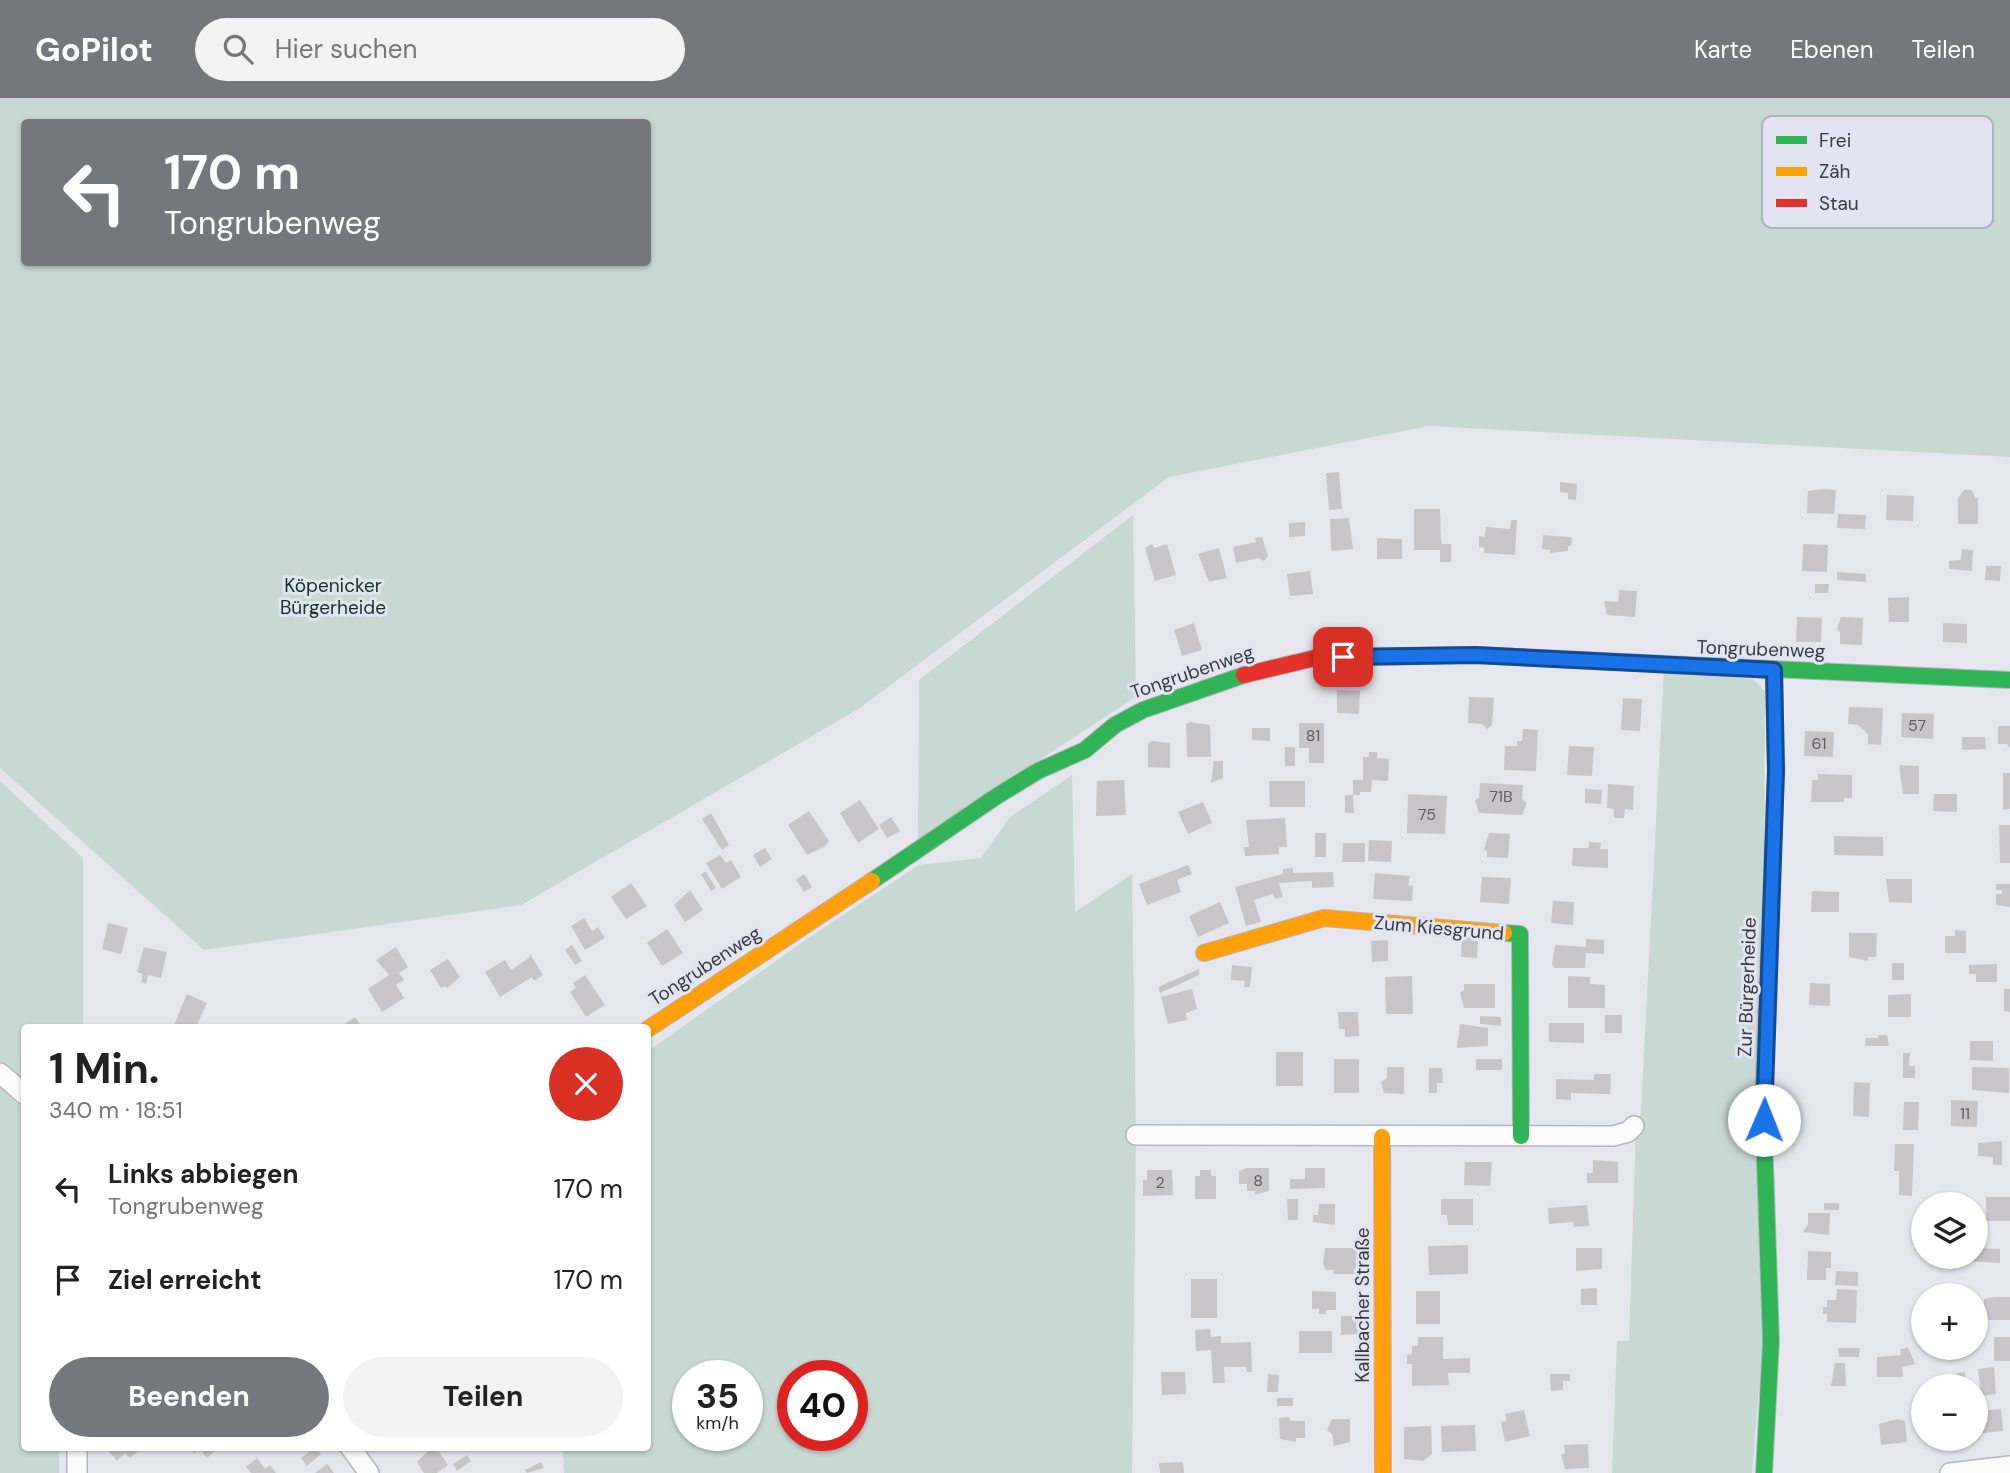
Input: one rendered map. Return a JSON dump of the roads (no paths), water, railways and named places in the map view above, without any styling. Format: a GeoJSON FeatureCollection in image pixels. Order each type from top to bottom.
{"type":"FeatureCollection","features":[{"type":"Feature","properties":{"kind":"street","name":"Tongrubenweg"},"geometry":{"type":"LineString","coordinates":[[651,1027],[715,987],[997,796],[1038,771],[1085,750],[1115,724],[1173,697],[1225,679],[1315,658],[1475,655],[2010,680]]}},
{"type":"Feature","properties":{"kind":"street","name":"Zur Bürgerheide"},"geometry":{"type":"LineString","coordinates":[[1765,1473],[1771,1341],[1763,1104],[1776,771],[1774,670]]}},
{"type":"Feature","properties":{"kind":"street","name":"Zum Kiesgrund"},"geometry":{"type":"LineString","coordinates":[[1204,953],[1324,918],[1520,934],[1521,1136]]}},
{"type":"Feature","properties":{"kind":"street"},"geometry":{"type":"LineString","coordinates":[[0,1073],[21,1091]]}},
{"type":"Feature","properties":{"kind":"street"},"geometry":{"type":"LineString","coordinates":[[1136,1135],[1613,1136],[1628,1132],[1634,1126]]}},
{"type":"Feature","properties":{"kind":"street","name":"Kallbacher Straße"},"geometry":{"type":"LineString","coordinates":[[1382,1137],[1383,1473]]}},
{"type":"Feature","properties":{"kind":"street"},"geometry":{"type":"LineString","coordinates":[[77,1451],[77,1473]]}},
{"type":"Feature","properties":{"kind":"street"},"geometry":{"type":"LineString","coordinates":[[352,1451],[369,1473]]}},
{"type":"Feature","properties":{"kind":"street"},"geometry":{"type":"LineString","coordinates":[[1950,1473],[2003,1469]]}},
{"type":"Feature","properties":{"kind":"park label","name":"Köpenicker Bürgerheide"},"geometry":{"type":"Point","coordinates":[333,596]}}]}
